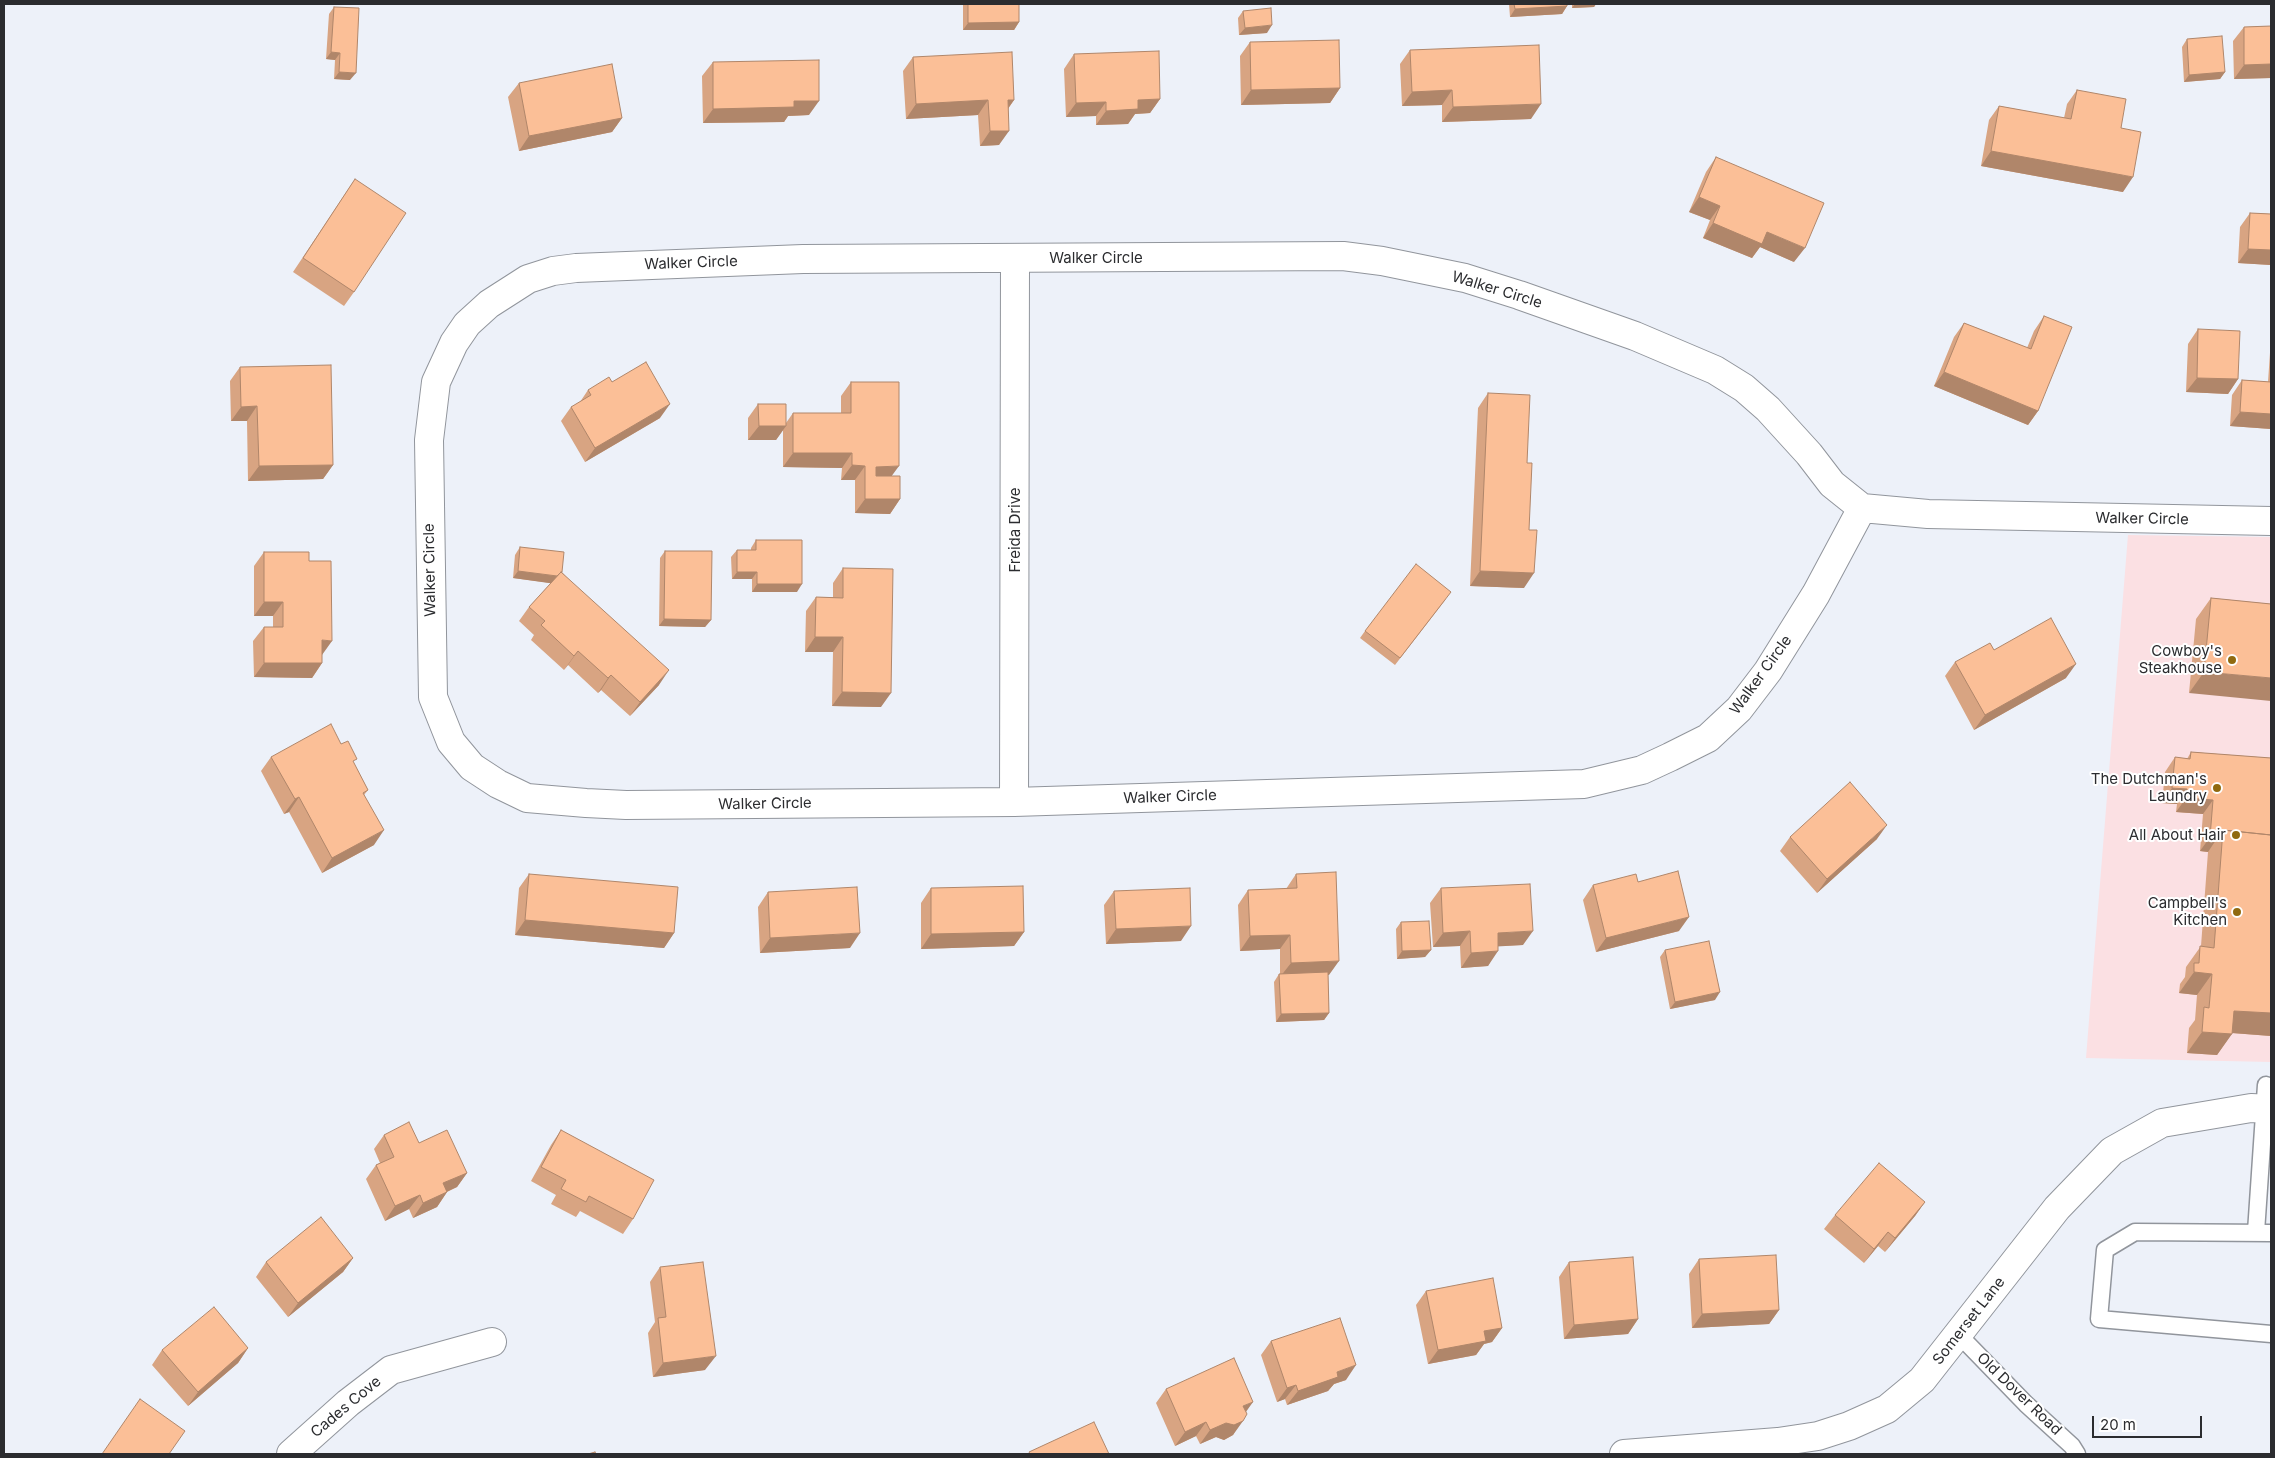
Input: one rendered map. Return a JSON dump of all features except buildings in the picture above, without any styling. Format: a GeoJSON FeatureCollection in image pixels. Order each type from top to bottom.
{"type":"FeatureCollection","features":[{"type":"Feature","properties":{"kind":"street","name":"Walker Circle"},"geometry":{"type":"LineString","coordinates":[[1862,508],[1816,594],[1768,671],[1739,709],[1708,738],[1642,770],[1584,784],[1014,802],[626,805],[527,798],[498,784],[472,767],[451,742],[433,697],[429,440],[436,382],[454,343],[467,324],[507,292],[528,279],[553,271],[576,268],[803,259],[1343,256],[1382,261],[1465,278],[1635,336],[1714,370],[1744,388],[1768,409],[1809,454],[1832,484],[1862,508],[1928,514],[2271,521]]}},
{"type":"Feature","properties":{"kind":"street","name":"Freida Drive"},"geometry":{"type":"LineString","coordinates":[[1014,802],[1015,258]]}},
{"type":"Feature","properties":{"kind":"street","name":"Somerset Lane"},"geometry":{"type":"LineString","coordinates":[[1624,1454],[1778,1442],[1818,1436],[1848,1426],[1887,1409],[1922,1380],[2057,1208],[2112,1151],[2162,1123],[2251,1108],[2267,1101]]}},
{"type":"Feature","properties":{"kind":"street","name":"Cades Cove"},"geometry":{"type":"LineString","coordinates":[[291,1454],[348,1403],[391,1370],[492,1342]]}},
{"type":"Feature","properties":{"kind":"lane"},"geometry":{"type":"LineString","coordinates":[[2267,1101],[2264,1233],[2135,1232],[2105,1250],[2099,1319],[2271,1334]]}},
{"type":"Feature","properties":{"kind":"lane","name":"Old Dover Road"},"geometry":{"type":"LineString","coordinates":[[1959,1335],[2026,1404],[2072,1446],[2077,1454]]}},
{"type":"Feature","properties":{"kind":"shaded area"},"geometry":{"type":"Polygon","coordinates":[[[2128,535],[2271,537],[2271,1062],[2086,1058],[2128,535]]]}},
{"type":"Feature","properties":{"kind":"place","name":"Cowboy's Steakhouse"},"geometry":{"type":"Point","coordinates":[2232,660]}},
{"type":"Feature","properties":{"kind":"place","name":"The Dutchman's Laundry"},"geometry":{"type":"Point","coordinates":[2217,788]}},
{"type":"Feature","properties":{"kind":"place","name":"All About Hair"},"geometry":{"type":"Point","coordinates":[2236,835]}},
{"type":"Feature","properties":{"kind":"place","name":"Campbell's Kitchen"},"geometry":{"type":"Point","coordinates":[2237,912]}}]}
